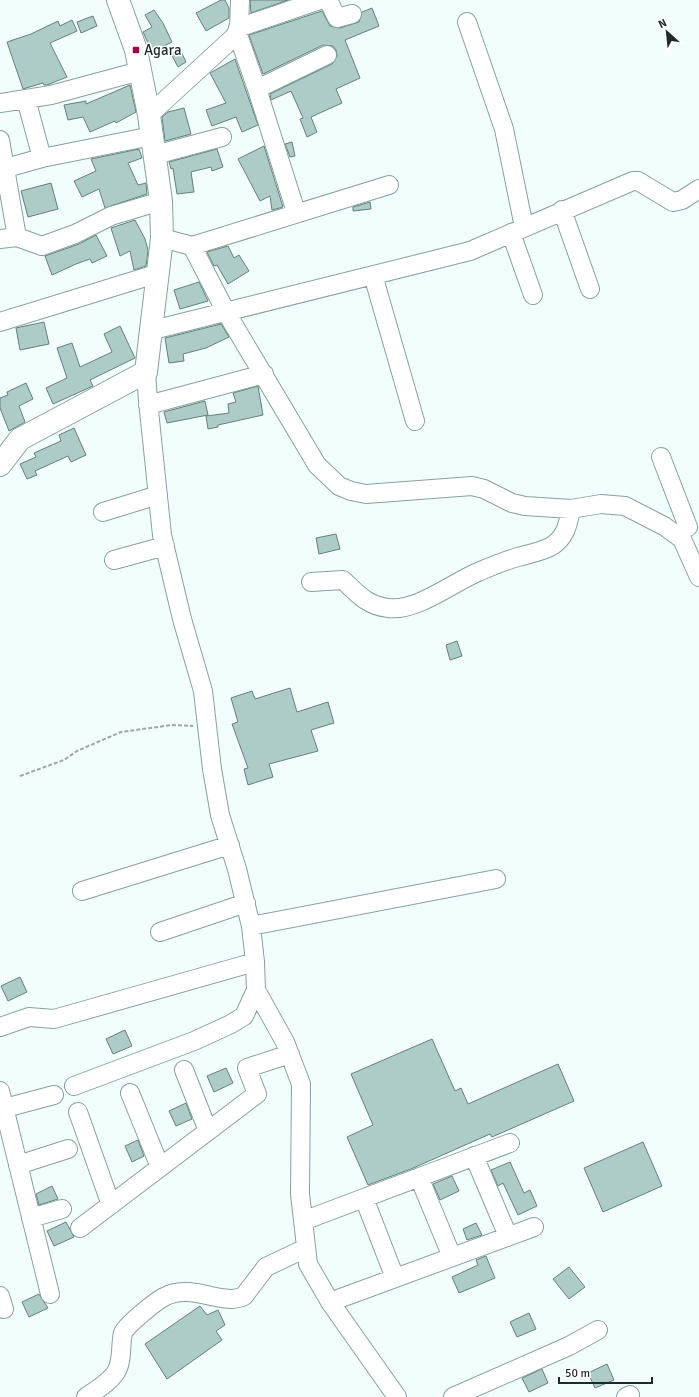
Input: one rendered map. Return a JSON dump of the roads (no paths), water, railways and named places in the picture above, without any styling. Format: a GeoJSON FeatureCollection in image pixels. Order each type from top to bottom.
{"type":"FeatureCollection","features":[{"type":"Feature","properties":{"kind":"main road"},"geometry":{"type":"LineString","coordinates":[[0,465],[20,439],[146,372],[153,330],[159,274],[162,238],[161,201],[149,115],[136,50],[118,0]]}},
{"type":"Feature","properties":{"kind":"street"},"geometry":{"type":"LineString","coordinates":[[240,0],[238,30],[296,212]]}},
{"type":"Feature","properties":{"kind":"street"},"geometry":{"type":"LineString","coordinates":[[149,115],[238,30],[320,0]]}},
{"type":"Feature","properties":{"kind":"street"},"geometry":{"type":"LineString","coordinates":[[328,0],[337,18],[352,14]]}},
{"type":"Feature","properties":{"kind":"street"},"geometry":{"type":"LineString","coordinates":[[467,22],[504,129],[518,230],[533,295]]}},
{"type":"Feature","properties":{"kind":"street"},"geometry":{"type":"LineString","coordinates":[[257,89],[328,55]]}},
{"type":"Feature","properties":{"kind":"street"},"geometry":{"type":"LineString","coordinates":[[0,103],[26,100],[140,71]]}},
{"type":"Feature","properties":{"kind":"street"},"geometry":{"type":"LineString","coordinates":[[26,100],[42,158]]}},
{"type":"Feature","properties":{"kind":"street"},"geometry":{"type":"LineString","coordinates":[[6,168],[42,158],[222,137]]}},
{"type":"Feature","properties":{"kind":"street"},"geometry":{"type":"LineString","coordinates":[[0,140],[6,168],[8,238],[42,246],[75,234],[111,216],[161,201]]}},
{"type":"Feature","properties":{"kind":"street"},"geometry":{"type":"LineString","coordinates":[[153,330],[470,250],[633,181],[638,181],[673,202],[682,200],[699,189]]}},
{"type":"Feature","properties":{"kind":"street"},"geometry":{"type":"LineString","coordinates":[[162,238],[192,246],[296,212],[389,185]]}},
{"type":"Feature","properties":{"kind":"street"},"geometry":{"type":"LineString","coordinates":[[562,210],[590,289]]}},
{"type":"Feature","properties":{"kind":"street"},"geometry":{"type":"LineString","coordinates":[[192,246],[226,312],[318,465],[339,486],[351,491],[366,494],[472,486],[484,489],[512,503],[525,506],[571,509],[601,504],[625,506],[687,527]]}},
{"type":"Feature","properties":{"kind":"street"},"geometry":{"type":"LineString","coordinates":[[0,322],[159,274]]}},
{"type":"Feature","properties":{"kind":"street"},"geometry":{"type":"LineString","coordinates":[[373,275],[414,421]]}},
{"type":"Feature","properties":{"kind":"street"},"geometry":{"type":"LineString","coordinates":[[74,1086],[194,1041],[231,1024],[244,1016],[256,990],[251,926],[230,845],[220,815],[206,727],[203,691],[182,619],[165,546],[148,404],[146,372]]}},
{"type":"Feature","properties":{"kind":"street"},"geometry":{"type":"LineString","coordinates":[[148,404],[264,374]]}},
{"type":"Feature","properties":{"kind":"street"},"geometry":{"type":"LineString","coordinates":[[0,448],[20,439]]}},
{"type":"Feature","properties":{"kind":"street"},"geometry":{"type":"LineString","coordinates":[[661,457],[687,527],[682,539],[699,577]]}},
{"type":"Feature","properties":{"kind":"street"},"geometry":{"type":"LineString","coordinates":[[103,512],[158,495]]}},
{"type":"Feature","properties":{"kind":"street"},"geometry":{"type":"LineString","coordinates":[[311,582],[342,580],[359,597],[389,608],[401,608],[414,604],[477,572],[516,557],[550,547],[561,538],[566,530],[571,509]]}},
{"type":"Feature","properties":{"kind":"street"},"geometry":{"type":"LineString","coordinates":[[114,560],[165,546]]}},
{"type":"Feature","properties":{"kind":"street"},"geometry":{"type":"LineString","coordinates":[[82,891],[230,845]]}},
{"type":"Feature","properties":{"kind":"street"},"geometry":{"type":"LineString","coordinates":[[251,926],[496,879]]}},
{"type":"Feature","properties":{"kind":"street"},"geometry":{"type":"LineString","coordinates":[[160,932],[246,903]]}},
{"type":"Feature","properties":{"kind":"street"},"geometry":{"type":"LineString","coordinates":[[0,1027],[29,1017],[54,1019],[255,962]]}},
{"type":"Feature","properties":{"kind":"street"},"geometry":{"type":"LineString","coordinates":[[256,990],[285,1042],[301,1084],[300,1194],[308,1264],[330,1302],[397,1397]]}},
{"type":"Feature","properties":{"kind":"street"},"geometry":{"type":"LineString","coordinates":[[80,1228],[257,1094],[247,1068],[290,1054]]}},
{"type":"Feature","properties":{"kind":"street"},"geometry":{"type":"LineString","coordinates":[[184,1070],[208,1131]]}},
{"type":"Feature","properties":{"kind":"street"},"geometry":{"type":"LineString","coordinates":[[0,1091],[50,1294]]}},
{"type":"Feature","properties":{"kind":"street"},"geometry":{"type":"LineString","coordinates":[[130,1093],[160,1167]]}},
{"type":"Feature","properties":{"kind":"street"},"geometry":{"type":"LineString","coordinates":[[5,1108],[54,1095]]}},
{"type":"Feature","properties":{"kind":"street"},"geometry":{"type":"LineString","coordinates":[[78,1112],[111,1205]]}},
{"type":"Feature","properties":{"kind":"street"},"geometry":{"type":"LineString","coordinates":[[303,1221],[510,1143]]}},
{"type":"Feature","properties":{"kind":"street"},"geometry":{"type":"LineString","coordinates":[[18,1165],[68,1149]]}},
{"type":"Feature","properties":{"kind":"street"},"geometry":{"type":"LineString","coordinates":[[474,1156],[508,1236]]}},
{"type":"Feature","properties":{"kind":"street"},"geometry":{"type":"LineString","coordinates":[[419,1177],[452,1257]]}},
{"type":"Feature","properties":{"kind":"street"},"geometry":{"type":"LineString","coordinates":[[364,1198],[395,1278]]}},
{"type":"Feature","properties":{"kind":"street"},"geometry":{"type":"LineString","coordinates":[[31,1218],[62,1209]]}},
{"type":"Feature","properties":{"kind":"street"},"geometry":{"type":"LineString","coordinates":[[330,1302],[534,1227]]}},
{"type":"Feature","properties":{"kind":"street"},"geometry":{"type":"LineString","coordinates":[[86,1397],[112,1377],[117,1370],[124,1330],[163,1297],[175,1292],[189,1291],[231,1299],[240,1298],[268,1265],[306,1248]]}},
{"type":"Feature","properties":{"kind":"street"},"geometry":{"type":"LineString","coordinates":[[453,1397],[569,1346],[598,1330]]}},
{"type":"Feature","properties":{"kind":"place","name":"Agara"},"geometry":{"type":"Point","coordinates":[136,50]}}]}
